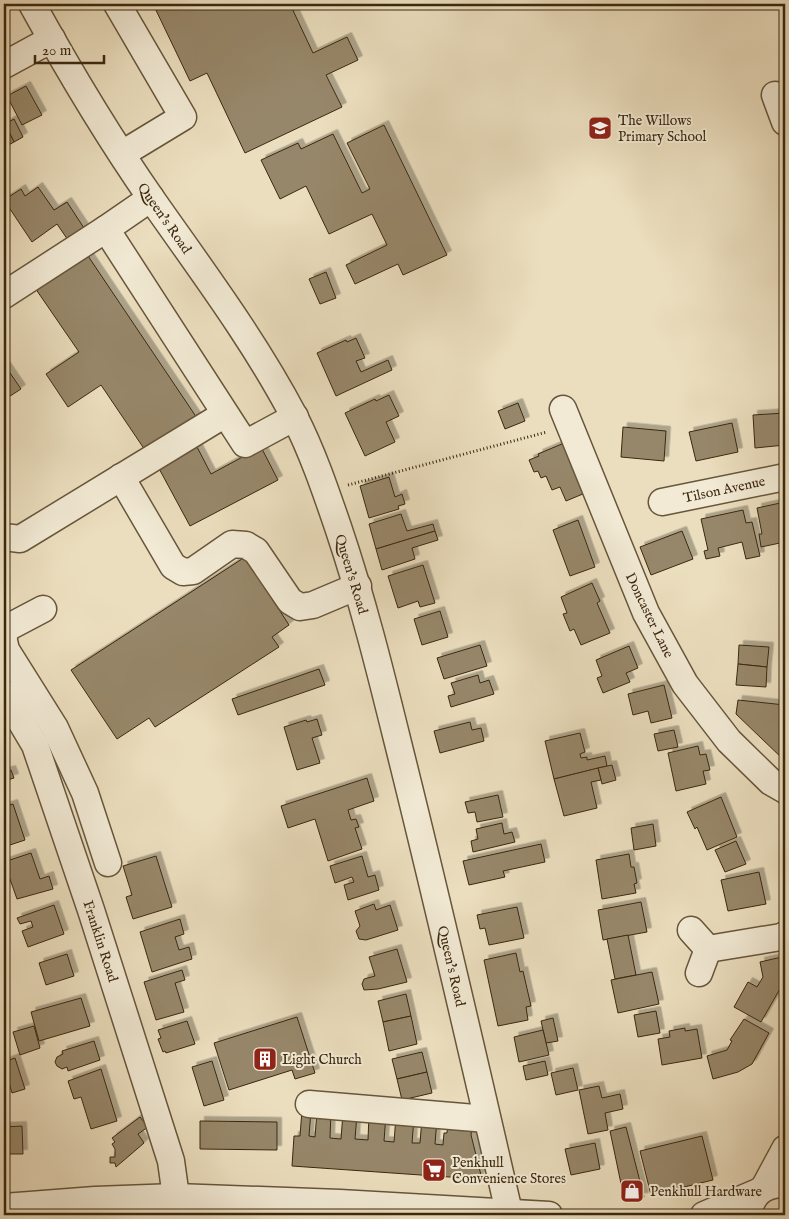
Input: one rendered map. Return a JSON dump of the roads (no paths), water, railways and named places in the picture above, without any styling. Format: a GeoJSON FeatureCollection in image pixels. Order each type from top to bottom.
{"type":"FeatureCollection","features":[{"type":"Feature","properties":{"kind":"street","name":"Queen's Road"},"geometry":{"type":"LineString","coordinates":[[32,4],[122,154],[234,317],[295,417],[326,491],[358,586],[437,901],[509,1212]]}},
{"type":"Feature","properties":{"kind":"street"},"geometry":{"type":"LineString","coordinates":[[117,4],[182,118],[122,154]]}},
{"type":"Feature","properties":{"kind":"street"},"geometry":{"type":"LineString","coordinates":[[4,65],[52,39]]}},
{"type":"Feature","properties":{"kind":"street"},"geometry":{"type":"LineString","coordinates":[[775,95],[785,122]]}},
{"type":"Feature","properties":{"kind":"street"},"geometry":{"type":"LineString","coordinates":[[4,295],[151,198]]}},
{"type":"Feature","properties":{"kind":"street"},"geometry":{"type":"LineString","coordinates":[[106,229],[245,444],[295,417]]}},
{"type":"Feature","properties":{"kind":"street"},"geometry":{"type":"LineString","coordinates":[[4,537],[20,539],[225,414]]}},
{"type":"Feature","properties":{"kind":"street","name":"Doncaster Lane"},"geometry":{"type":"LineString","coordinates":[[567,417],[646,613],[685,684],[729,741],[771,782],[785,790]]}},
{"type":"Feature","properties":{"kind":"street"},"geometry":{"type":"LineString","coordinates":[[121,477],[173,566],[182,572],[193,571],[232,544],[246,545],[256,552],[290,601],[300,607],[313,605],[358,586]]}},
{"type":"Feature","properties":{"kind":"street","name":"Tilson Avenue"},"geometry":{"type":"LineString","coordinates":[[662,502],[785,477]]}},
{"type":"Feature","properties":{"kind":"street"},"geometry":{"type":"LineString","coordinates":[[4,635],[7,628],[43,609]]}},
{"type":"Feature","properties":{"kind":"street"},"geometry":{"type":"LineString","coordinates":[[4,641],[6,650],[55,728],[85,793],[108,863]]}},
{"type":"Feature","properties":{"kind":"street","name":"Franklin Road"},"geometry":{"type":"LineString","coordinates":[[4,693],[35,744],[171,1161],[176,1197]]}},
{"type":"Feature","properties":{"kind":"street"},"geometry":{"type":"LineString","coordinates":[[66,837],[96,827]]}},
{"type":"Feature","properties":{"kind":"street"},"geometry":{"type":"LineString","coordinates":[[699,973],[700,940],[781,938],[785,935]]}},
{"type":"Feature","properties":{"kind":"street"},"geometry":{"type":"LineString","coordinates":[[309,1104],[487,1119]]}},
{"type":"Feature","properties":{"kind":"street"},"geometry":{"type":"LineString","coordinates":[[704,1215],[764,1195],[785,1150]]}},
{"type":"Feature","properties":{"kind":"street"},"geometry":{"type":"LineString","coordinates":[[4,1207],[116,1208],[176,1197],[341,1209],[509,1212],[549,1215]]}},
{"type":"Feature","properties":{"kind":"place","name":"The Willows Primary School"},"geometry":{"type":"Point","coordinates":[600,128]}},
{"type":"Feature","properties":{"kind":"place","name":"Light Church"},"geometry":{"type":"Point","coordinates":[265,1059]}},
{"type":"Feature","properties":{"kind":"place","name":"Penkhull Convenience Stores"},"geometry":{"type":"Point","coordinates":[434,1170]}},
{"type":"Feature","properties":{"kind":"place","name":"Penkhull Hardware"},"geometry":{"type":"Point","coordinates":[632,1191]}}]}
